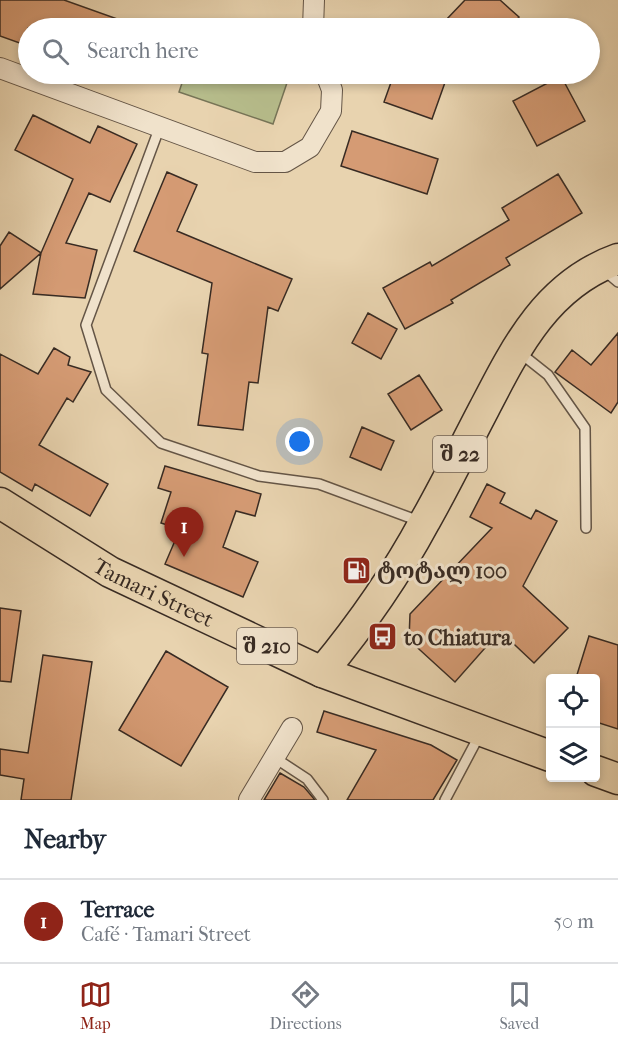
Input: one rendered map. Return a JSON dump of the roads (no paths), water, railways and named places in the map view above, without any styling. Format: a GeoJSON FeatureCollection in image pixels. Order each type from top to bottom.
{"type":"FeatureCollection","features":[{"type":"Feature","properties":{"kind":"main road","name":"შ 22"},"geometry":{"type":"LineString","coordinates":[[322,672],[364,621],[424,523],[515,348],[538,315],[566,287],[612,269]]}},
{"type":"Feature","properties":{"kind":"main road","name":"Tamari Street"},"geometry":{"type":"LineString","coordinates":[[0,504],[110,572],[322,672],[546,755]]}},
{"type":"Feature","properties":{"kind":"main road"},"geometry":{"type":"LineString","coordinates":[[600,772],[618,779]]}},
{"type":"Feature","properties":{"kind":"street"},"geometry":{"type":"LineString","coordinates":[[313,18],[314,0]]}},
{"type":"Feature","properties":{"kind":"street"},"geometry":{"type":"LineString","coordinates":[[0,68],[18,75]]}},
{"type":"Feature","properties":{"kind":"street"},"geometry":{"type":"LineString","coordinates":[[42,84],[159,129],[255,162],[285,162],[310,147],[331,111],[332,90],[330,84]]}},
{"type":"Feature","properties":{"kind":"street"},"geometry":{"type":"LineString","coordinates":[[249,800],[292,728]]}},
{"type":"Feature","properties":{"kind":"lane"},"geometry":{"type":"LineString","coordinates":[[159,129],[86,326],[106,390],[161,442],[259,476],[319,484],[424,523]]}},
{"type":"Feature","properties":{"kind":"lane"},"geometry":{"type":"LineString","coordinates":[[515,348],[548,375],[585,428],[586,528]]}},
{"type":"Feature","properties":{"kind":"lane"},"geometry":{"type":"LineString","coordinates":[[445,800],[481,732]]}},
{"type":"Feature","properties":{"kind":"lane"},"geometry":{"type":"LineString","coordinates":[[275,758],[307,779],[323,800]]}},
{"type":"Feature","properties":{"kind":"place","name":"Terrace"},"geometry":{"type":"Point","coordinates":[184,557]}},
{"type":"Feature","properties":{"kind":"place","name":"ტოტალ 100"},"geometry":{"type":"Point","coordinates":[356,570]}},
{"type":"Feature","properties":{"kind":"place","name":"to Chiatura"},"geometry":{"type":"Point","coordinates":[383,637]}}]}
